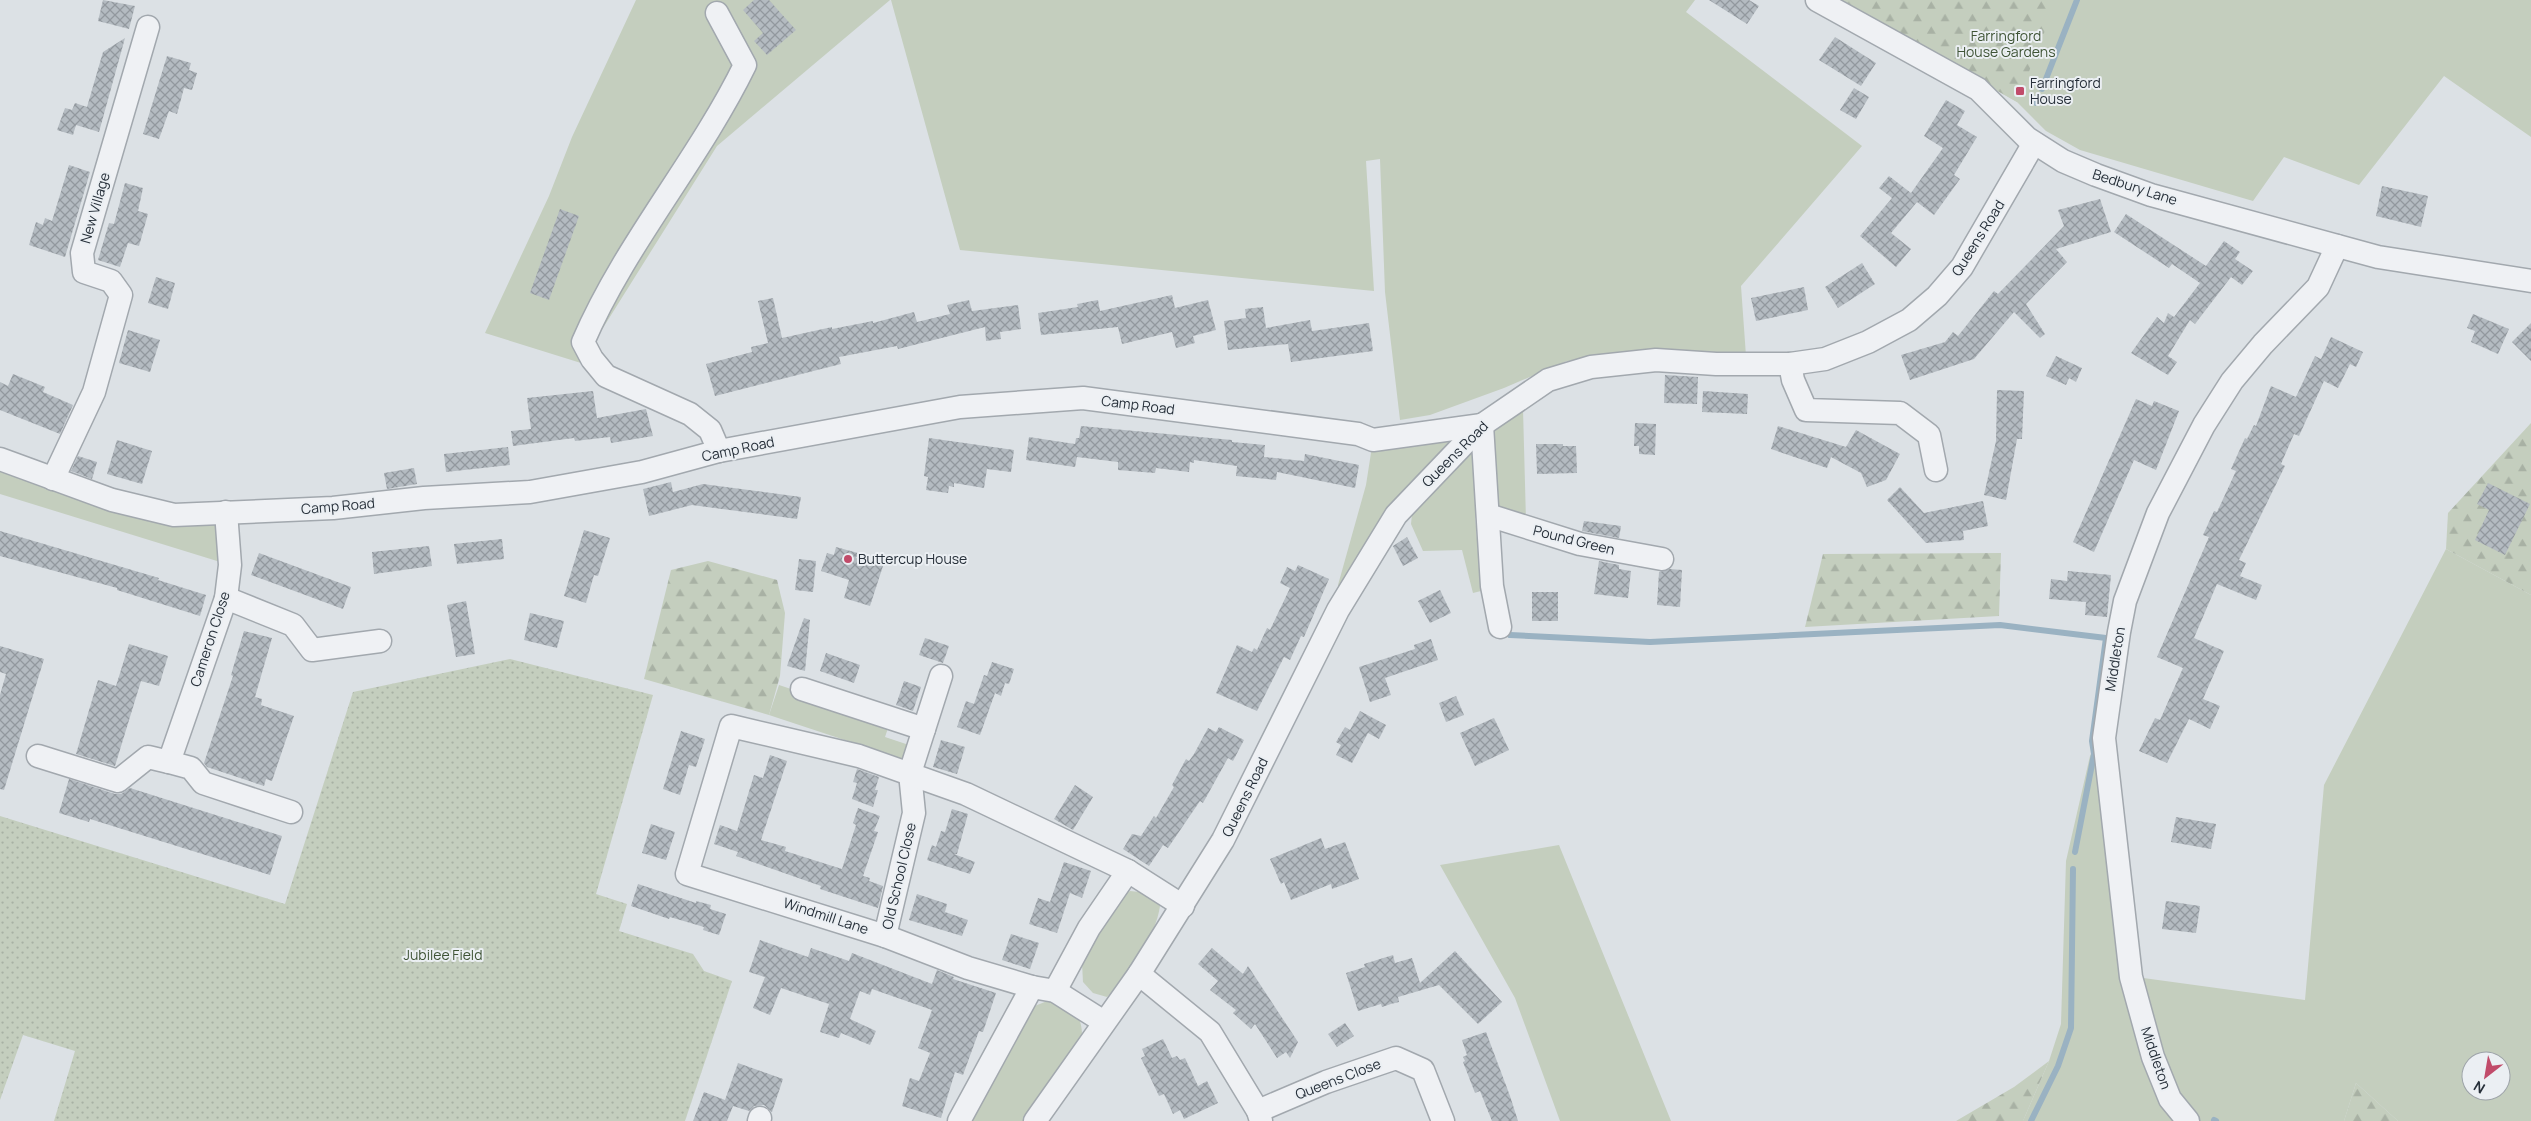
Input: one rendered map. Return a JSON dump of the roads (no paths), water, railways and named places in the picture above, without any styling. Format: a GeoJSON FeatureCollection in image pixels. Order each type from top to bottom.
{"type":"FeatureCollection","features":[{"type":"Feature","properties":{"kind":"street","name":"Bedbury Lane"},"geometry":{"type":"LineString","coordinates":[[1817,0],[1978,89],[2034,143],[2063,161],[2151,195],[2337,246],[2404,263],[2531,281]]}},
{"type":"Feature","properties":{"kind":"street"},"geometry":{"type":"LineString","coordinates":[[717,13],[745,65],[724,108],[658,209],[596,312],[583,342],[592,360],[606,376],[690,414],[710,430],[719,451]]}},
{"type":"Feature","properties":{"kind":"street","name":"New Village"},"geometry":{"type":"LineString","coordinates":[[53,479],[94,392],[121,295],[111,281],[84,272],[82,253],[148,27]]}},
{"type":"Feature","properties":{"kind":"street","name":"Queens Road"},"geometry":{"type":"LineString","coordinates":[[1035,1121],[1139,974],[1224,840],[1338,610],[1396,515],[1482,425],[1548,380],[1591,366],[1656,360],[1716,364],[1790,364],[1825,359],[1868,342],[1909,320],[1938,296],[1962,268],[2034,143]]}},
{"type":"Feature","properties":{"kind":"street","name":"Middleton"},"geometry":{"type":"LineString","coordinates":[[2188,1121],[2170,1099],[2153,1057],[2131,977],[2104,738],[2119,632],[2125,601],[2158,513],[2204,426],[2232,382],[2263,344],[2318,287],[2337,246]]}},
{"type":"Feature","properties":{"kind":"street"},"geometry":{"type":"LineString","coordinates":[[1790,364],[1793,380],[1806,410],[1900,413],[1929,435],[1936,470]]}},
{"type":"Feature","properties":{"kind":"street","name":"Camp Road"},"geometry":{"type":"LineString","coordinates":[[0,459],[112,500],[174,515],[333,508],[424,498],[530,492],[642,472],[719,451],[960,406],[1083,398],[1358,434],[1373,440],[1482,425]]}},
{"type":"Feature","properties":{"kind":"street"},"geometry":{"type":"LineString","coordinates":[[1482,425],[1492,586],[1500,627]]}},
{"type":"Feature","properties":{"kind":"street","name":"Cameron Close"},"geometry":{"type":"LineString","coordinates":[[169,762],[226,598],[230,565],[226,512]]}},
{"type":"Feature","properties":{"kind":"street","name":"Pound Green"},"geometry":{"type":"LineString","coordinates":[[1488,515],[1580,544],[1662,560]]}},
{"type":"Feature","properties":{"kind":"street"},"geometry":{"type":"LineString","coordinates":[[226,598],[293,625],[312,650],[380,641]]}},
{"type":"Feature","properties":{"kind":"street","name":"Old School Close"},"geometry":{"type":"LineString","coordinates":[[885,936],[914,813],[910,773],[941,676]]}},
{"type":"Feature","properties":{"kind":"street"},"geometry":{"type":"LineString","coordinates":[[802,688],[924,729]]}},
{"type":"Feature","properties":{"kind":"street","name":"Windmill Lane"},"geometry":{"type":"LineString","coordinates":[[910,773],[859,756],[731,726],[688,874],[885,936],[968,968],[1032,988],[1055,991],[1104,1022]]}},
{"type":"Feature","properties":{"kind":"street"},"geometry":{"type":"LineString","coordinates":[[38,756],[118,781],[148,757],[191,768],[203,783],[291,812]]}},
{"type":"Feature","properties":{"kind":"street"},"geometry":{"type":"LineString","coordinates":[[910,773],[966,794],[1128,871],[1183,906]]}},
{"type":"Feature","properties":{"kind":"street"},"geometry":{"type":"LineString","coordinates":[[1055,991],[1089,928],[1128,871]]}},
{"type":"Feature","properties":{"kind":"street","name":"Queens Close"},"geometry":{"type":"LineString","coordinates":[[1139,974],[1210,1032],[1260,1116],[1326,1082],[1396,1058],[1423,1070],[1443,1121]]}},
{"type":"Feature","properties":{"kind":"street"},"geometry":{"type":"LineString","coordinates":[[959,1121],[1032,988]]}},
{"type":"Feature","properties":{"kind":"waterway"},"geometry":{"type":"LineString","coordinates":[[2042,89],[2077,0]]}},
{"type":"Feature","properties":{"kind":"waterway"},"geometry":{"type":"LineString","coordinates":[[2036,103],[2038,97]]}},
{"type":"Feature","properties":{"kind":"waterway"},"geometry":{"type":"LineString","coordinates":[[1510,635],[1650,642],[2000,625],[2106,638],[2092,741],[2094,754],[2075,852]]}},
{"type":"Feature","properties":{"kind":"waterway"},"geometry":{"type":"LineString","coordinates":[[2031,1121],[2058,1066],[2071,1028],[2073,869]]}},
{"type":"Feature","properties":{"kind":"place","name":"Farringford House"},"geometry":{"type":"Point","coordinates":[2020,91]}},
{"type":"Feature","properties":{"kind":"place","name":"Buttercup House"},"geometry":{"type":"Point","coordinates":[848,559]}},
{"type":"Feature","properties":{"kind":"park label","name":"Farringford House Gardens"},"geometry":{"type":"Point","coordinates":[2006,44]}},
{"type":"Feature","properties":{"kind":"park label","name":"Jubilee Field"},"geometry":{"type":"Point","coordinates":[443,955]}}]}
